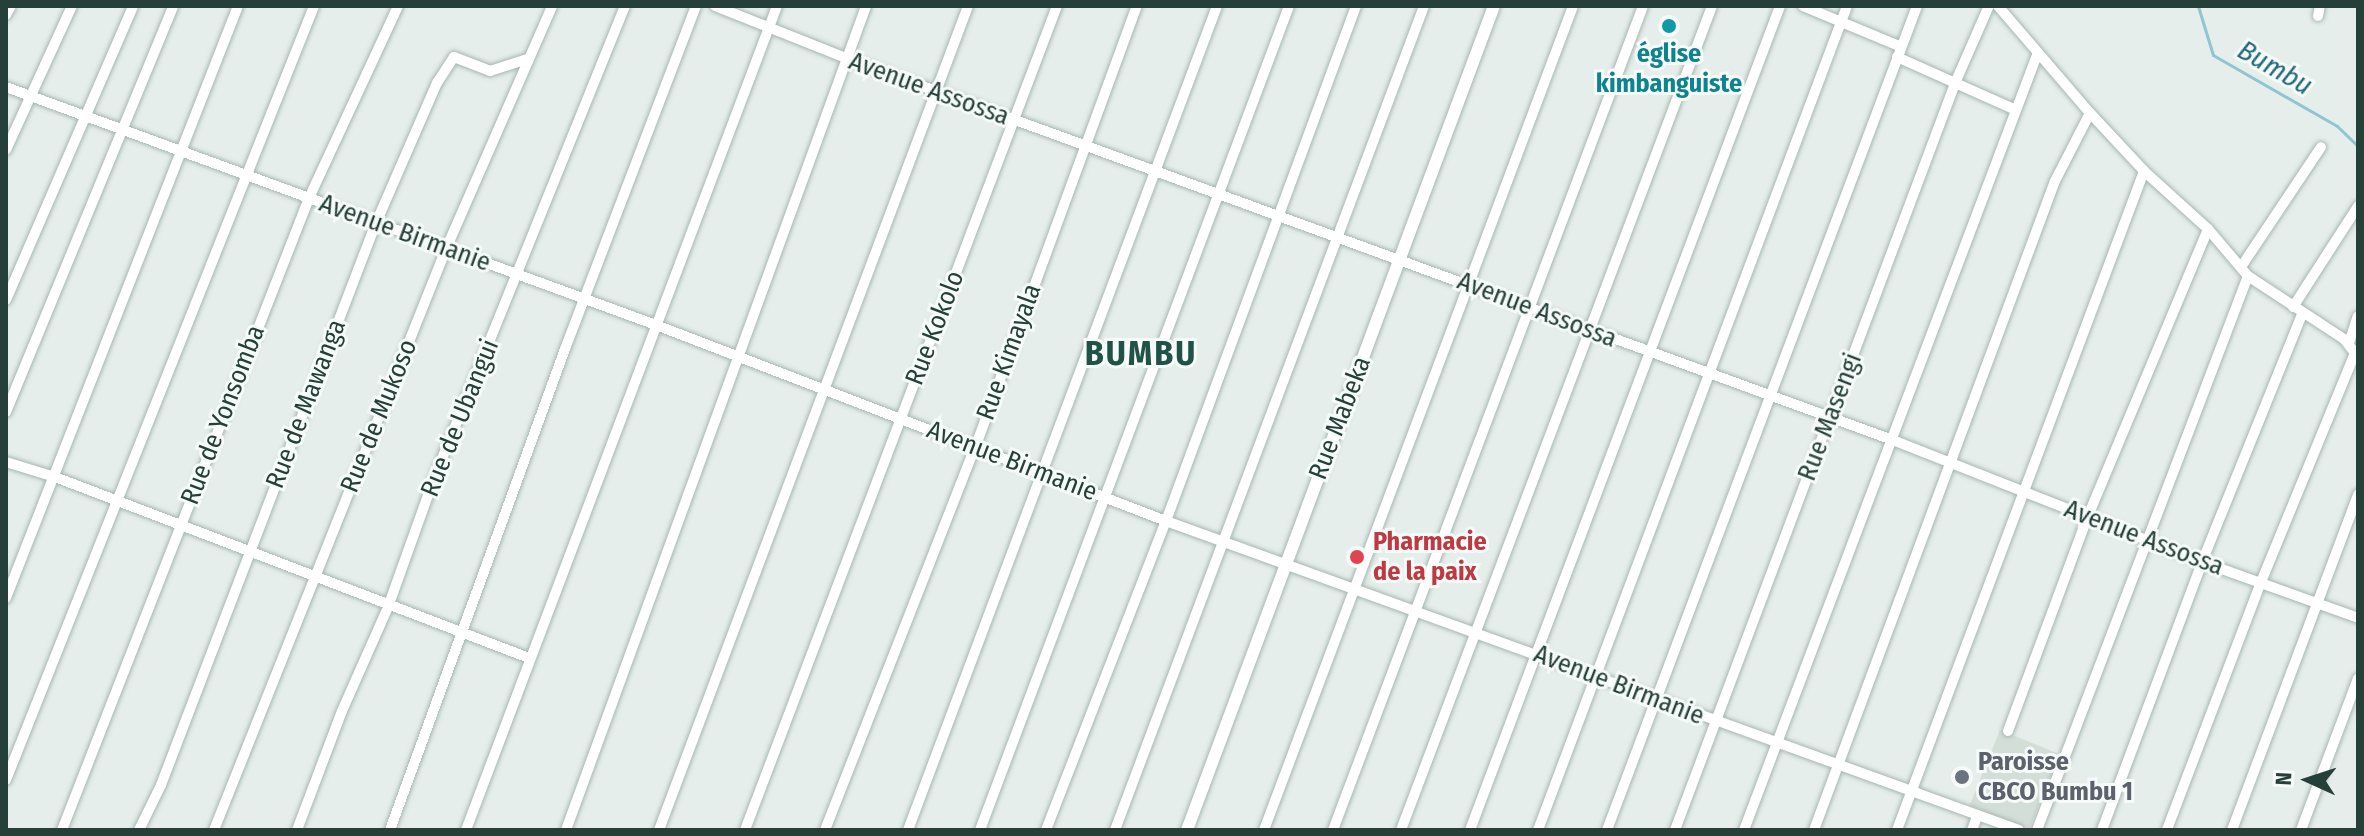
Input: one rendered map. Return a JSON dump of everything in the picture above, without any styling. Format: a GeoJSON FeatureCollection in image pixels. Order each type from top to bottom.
{"type":"FeatureCollection","features":[{"type":"Feature","properties":{"kind":"street"},"geometry":{"type":"LineString","coordinates":[[6,15],[11,6]]}},
{"type":"Feature","properties":{"kind":"street"},"geometry":{"type":"LineString","coordinates":[[6,150],[72,6]]}},
{"type":"Feature","properties":{"kind":"street"},"geometry":{"type":"LineString","coordinates":[[6,300],[133,6]]}},
{"type":"Feature","properties":{"kind":"street"},"geometry":{"type":"LineString","coordinates":[[6,412],[173,6]]}},
{"type":"Feature","properties":{"kind":"street"},"geometry":{"type":"LineString","coordinates":[[6,598],[238,6]]}},
{"type":"Feature","properties":{"kind":"street"},"geometry":{"type":"LineString","coordinates":[[6,780],[314,6]]}},
{"type":"Feature","properties":{"kind":"street","name":"Rue de Yonsomba"},"geometry":{"type":"LineString","coordinates":[[62,830],[309,198],[398,6]]}},
{"type":"Feature","properties":{"kind":"street","name":"Rue de Mukoso"},"geometry":{"type":"LineString","coordinates":[[214,830],[446,249],[552,6]]}},
{"type":"Feature","properties":{"kind":"street","name":"Rue de Ubangui"},"geometry":{"type":"LineString","coordinates":[[297,830],[342,711],[388,607],[435,476],[625,6]]}},
{"type":"Feature","properties":{"kind":"street"},"geometry":{"type":"LineString","coordinates":[[390,830],[696,6]]}},
{"type":"Feature","properties":{"kind":"street","name":"Avenue Assossa"},"geometry":{"type":"LineString","coordinates":[[715,6],[848,59],[1154,172],[1890,439],[2202,562],[2358,618]]}},
{"type":"Feature","properties":{"kind":"street"},"geometry":{"type":"LineString","coordinates":[[466,830],[777,6]]}},
{"type":"Feature","properties":{"kind":"street"},"geometry":{"type":"LineString","coordinates":[[566,830],[866,6]]}},
{"type":"Feature","properties":{"kind":"street"},"geometry":{"type":"LineString","coordinates":[[659,830],[968,6]]}},
{"type":"Feature","properties":{"kind":"street","name":"Rue Kokolo"},"geometry":{"type":"LineString","coordinates":[[745,830],[1057,6]]}},
{"type":"Feature","properties":{"kind":"street","name":"Rue Kimayala"},"geometry":{"type":"LineString","coordinates":[[825,830],[975,448],[1083,145],[1137,6]]}},
{"type":"Feature","properties":{"kind":"street"},"geometry":{"type":"LineString","coordinates":[[908,830],[1217,6]]}},
{"type":"Feature","properties":{"kind":"street"},"geometry":{"type":"LineString","coordinates":[[980,830],[1289,6]]}},
{"type":"Feature","properties":{"kind":"street"},"geometry":{"type":"LineString","coordinates":[[1046,830],[1166,521],[1356,6]]}},
{"type":"Feature","properties":{"kind":"street"},"geometry":{"type":"LineString","coordinates":[[1115,830],[1424,6]]}},
{"type":"Feature","properties":{"kind":"street","name":"Rue Mabeka"},"geometry":{"type":"LineString","coordinates":[[1187,830],[1494,6]]}},
{"type":"Feature","properties":{"kind":"street"},"geometry":{"type":"LineString","coordinates":[[1264,830],[1573,6]]}},
{"type":"Feature","properties":{"kind":"street"},"geometry":{"type":"LineString","coordinates":[[1333,830],[1643,6]]}},
{"type":"Feature","properties":{"kind":"street"},"geometry":{"type":"LineString","coordinates":[[1401,830],[1712,6]]}},
{"type":"Feature","properties":{"kind":"street"},"geometry":{"type":"LineString","coordinates":[[1470,830],[1780,6]]}},
{"type":"Feature","properties":{"kind":"street"},"geometry":{"type":"LineString","coordinates":[[1803,6],[2014,109]]}},
{"type":"Feature","properties":{"kind":"street"},"geometry":{"type":"LineString","coordinates":[[1538,830],[1847,6]]}},
{"type":"Feature","properties":{"kind":"street"},"geometry":{"type":"LineString","coordinates":[[1607,830],[1917,6]]}},
{"type":"Feature","properties":{"kind":"street","name":"Rue Masengi"},"geometry":{"type":"LineString","coordinates":[[1675,830],[1956,81],[1989,6]]}},
{"type":"Feature","properties":{"kind":"street"},"geometry":{"type":"LineString","coordinates":[[1998,6],[2037,55],[2144,171],[2208,229],[2245,271],[2298,311],[2349,343],[2354,356],[2261,582],[2167,830]]}},
{"type":"Feature","properties":{"kind":"street"},"geometry":{"type":"LineString","coordinates":[[1744,830],[2014,109],[2037,55]]}},
{"type":"Feature","properties":{"kind":"street","name":"Rue de Mawanga"},"geometry":{"type":"LineString","coordinates":[[139,830],[161,785],[408,143],[450,60],[458,56],[490,71],[528,59]]}},
{"type":"Feature","properties":{"kind":"street","name":"Avenue Birmanie"},"geometry":{"type":"LineString","coordinates":[[6,87],[656,325],[1166,521],[1536,653],[1911,794],[2019,830]]}},
{"type":"Feature","properties":{"kind":"street"},"geometry":{"type":"LineString","coordinates":[[1814,830],[2055,181],[2090,113]]}},
{"type":"Feature","properties":{"kind":"street"},"geometry":{"type":"LineString","coordinates":[[2037,830],[2245,271],[2321,147]]}},
{"type":"Feature","properties":{"kind":"street"},"geometry":{"type":"LineString","coordinates":[[1897,830],[2144,171]]}},
{"type":"Feature","properties":{"kind":"street"},"geometry":{"type":"LineString","coordinates":[[2102,830],[2298,311],[2358,206]]}},
{"type":"Feature","properties":{"kind":"street"},"geometry":{"type":"LineString","coordinates":[[2008,731],[2088,516],[2208,229]]}},
{"type":"Feature","properties":{"kind":"street"},"geometry":{"type":"LineString","coordinates":[[2349,343],[2358,316]]}},
{"type":"Feature","properties":{"kind":"street"},"geometry":{"type":"LineString","coordinates":[[6,462],[55,477],[388,607],[529,658]]}},
{"type":"Feature","properties":{"kind":"street"},"geometry":{"type":"LineString","coordinates":[[2232,830],[2358,494]]}},
{"type":"Feature","properties":{"kind":"street"},"geometry":{"type":"LineString","coordinates":[[2301,830],[2358,678]]}},
{"type":"Feature","properties":{"kind":"street"},"geometry":{"type":"LineString","coordinates":[[1972,830],[1977,817]]}},
{"type":"Feature","properties":{"kind":"shaded area"},"geometry":{"type":"Polygon","coordinates":[[[2000,730],[2059,754],[2029,829],[1970,805],[2000,730]]]}},
{"type":"Feature","properties":{"kind":"waterway","name":"Bumbu"},"geometry":{"type":"LineString","coordinates":[[2198,6],[2213,55],[2337,126],[2358,146]]}},
{"type":"Feature","properties":{"kind":"place","name":"église kimbanguiste"},"geometry":{"type":"Point","coordinates":[1669,26]}},
{"type":"Feature","properties":{"kind":"place","name":"Pharmacie de la paix"},"geometry":{"type":"Point","coordinates":[1357,557]}},
{"type":"Feature","properties":{"kind":"place","name":"Paroisse CBCO Bumbu 1"},"geometry":{"type":"Point","coordinates":[1962,777]}},
{"type":"Feature","properties":{"kind":"district","name":"BUMBU"},"geometry":{"type":"Point","coordinates":[1141,354]}}]}
